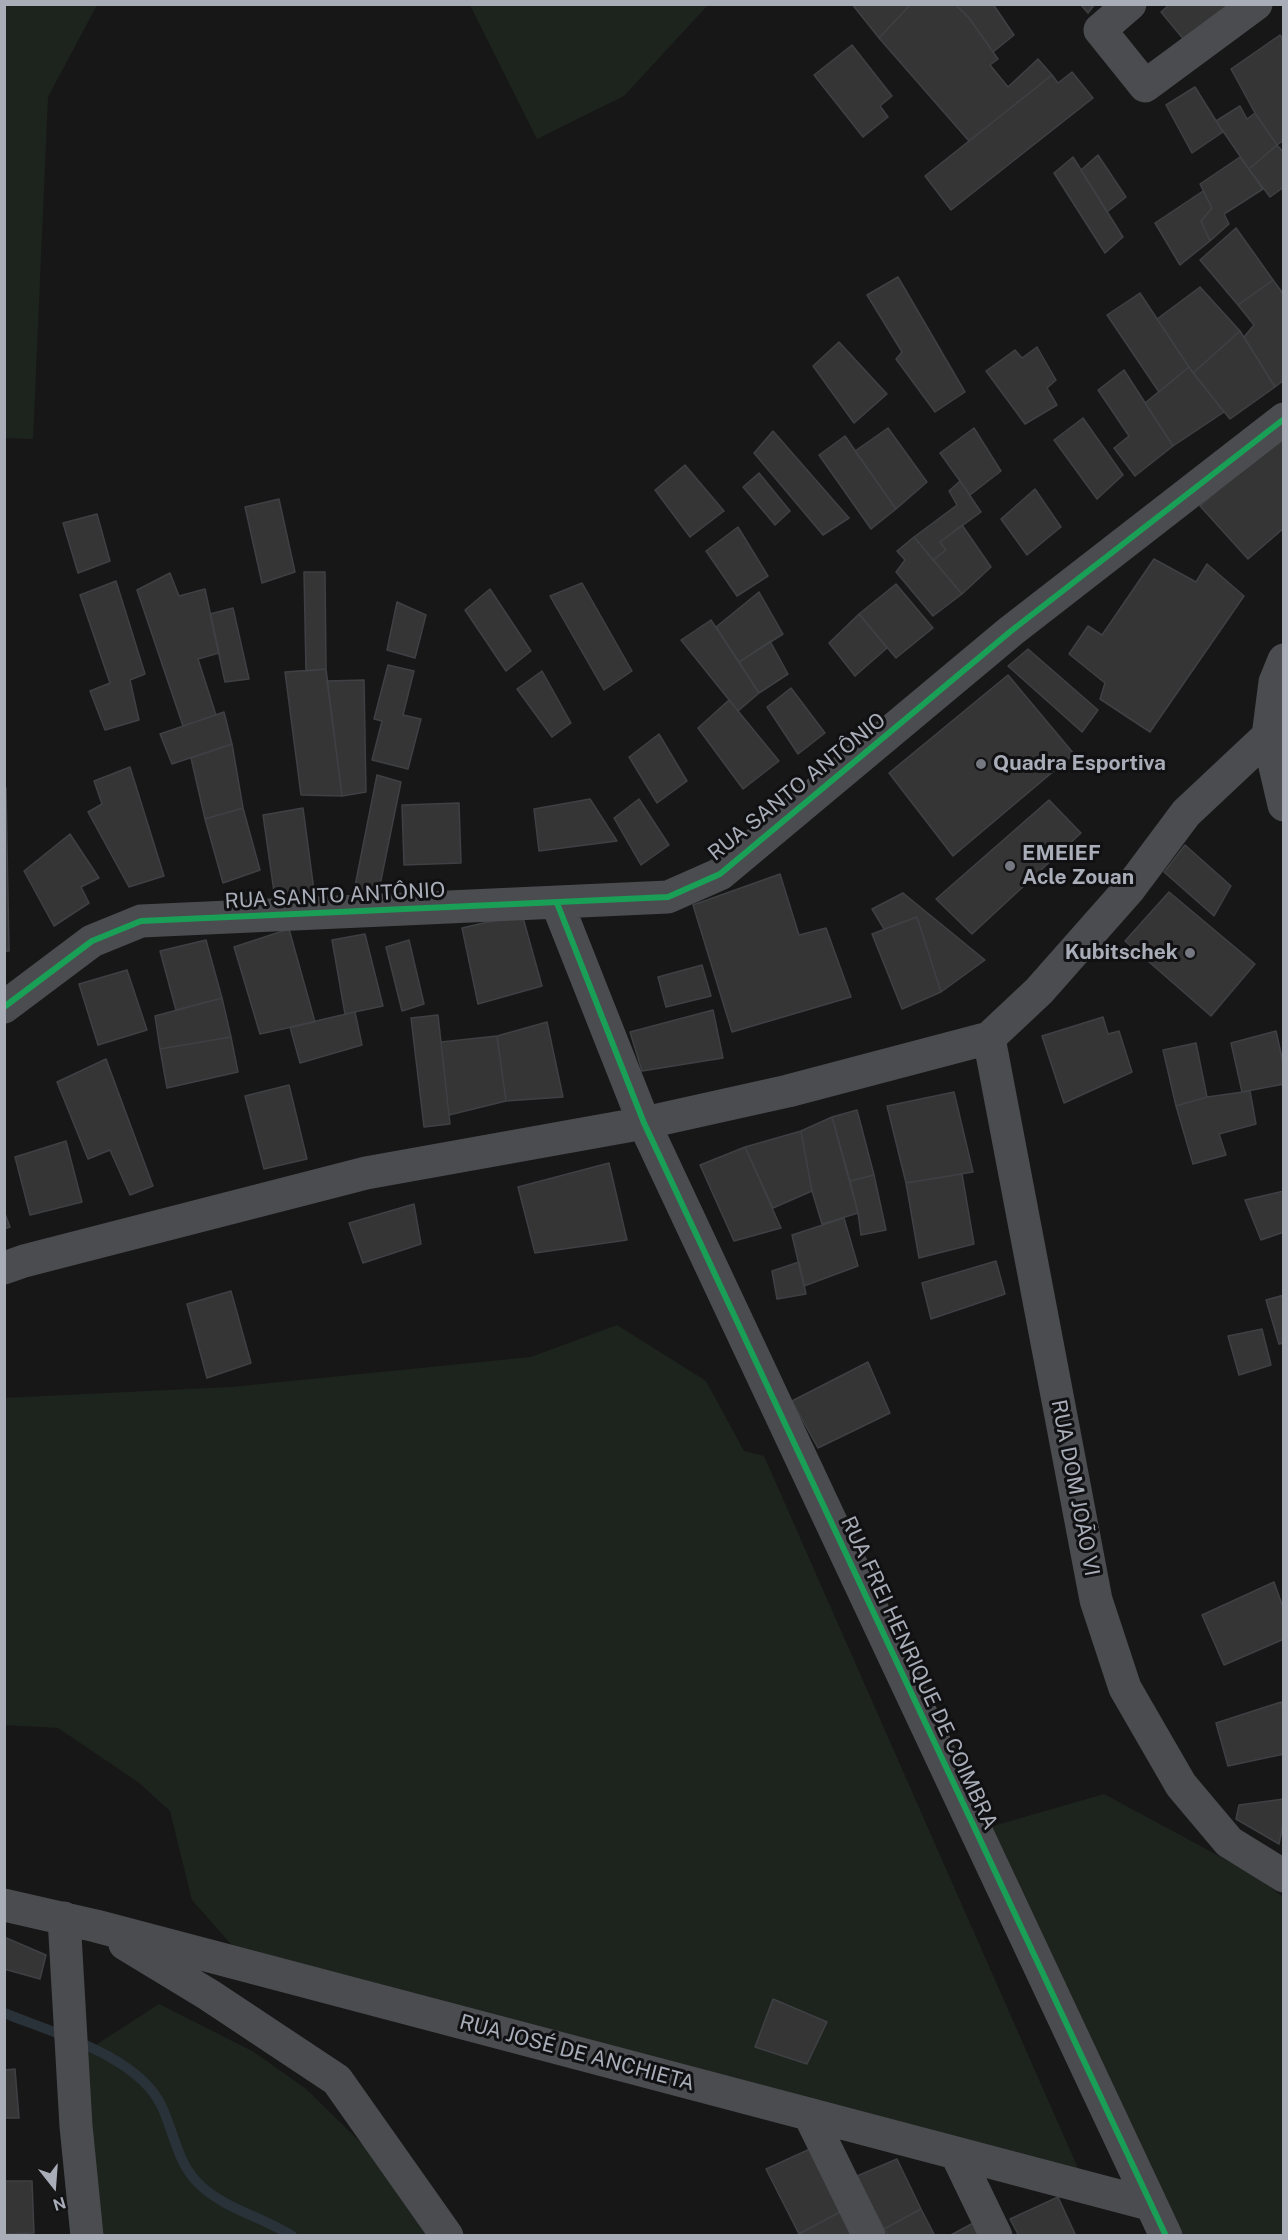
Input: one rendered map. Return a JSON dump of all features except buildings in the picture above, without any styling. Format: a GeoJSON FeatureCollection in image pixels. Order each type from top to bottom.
{"type":"FeatureCollection","features":[{"type":"Feature","properties":{"kind":"street"},"geometry":{"type":"LineString","coordinates":[[1130,4],[1100,30],[1145,86],[1256,4]]}},
{"type":"Feature","properties":{"kind":"street","name":"RUA SANTO ANTÔNIO"},"geometry":{"type":"LineString","coordinates":[[4,1007],[92,941],[141,921],[668,897],[720,874],[1011,631],[1284,419]]}},
{"type":"Feature","properties":{"kind":"street"},"geometry":{"type":"LineString","coordinates":[[1284,660],[1275,682],[1276,731],[1284,805]]}},
{"type":"Feature","properties":{"kind":"street"},"geometry":{"type":"LineString","coordinates":[[4,1268],[35,1258],[366,1173],[644,1123],[788,1091],[989,1038],[1039,991],[1130,888],[1186,813],[1276,731]]}},
{"type":"Feature","properties":{"kind":"street","name":"RUA FREI HENRIQUE DE COIMBRA"},"geometry":{"type":"LineString","coordinates":[[557,903],[644,1123],[1149,2204],[1166,2235]]}},
{"type":"Feature","properties":{"kind":"street","name":"RUA DOM JOÃO VI"},"geometry":{"type":"LineString","coordinates":[[989,1038],[1096,1600],[1125,1688],[1181,1785],[1229,1842],[1284,1876]]}},
{"type":"Feature","properties":{"kind":"street","name":"RUA JOSÉ DE ANCHIETA"},"geometry":{"type":"LineString","coordinates":[[4,1905],[96,1926],[1149,2204]]}},
{"type":"Feature","properties":{"kind":"street"},"geometry":{"type":"LineString","coordinates":[[63,1918],[76,2126],[87,2235]]}},
{"type":"Feature","properties":{"kind":"street"},"geometry":{"type":"LineString","coordinates":[[96,1926],[209,1995],[337,2080],[447,2235]]}},
{"type":"Feature","properties":{"kind":"street"},"geometry":{"type":"LineString","coordinates":[[809,2114],[869,2235]]}},
{"type":"Feature","properties":{"kind":"street"},"geometry":{"type":"LineString","coordinates":[[956,2153],[996,2235]]}},
{"type":"Feature","properties":{"kind":"shaded area"},"geometry":{"type":"Polygon","coordinates":[[[5,4],[97,5],[48,97],[33,439],[5,438],[5,4]]]}},
{"type":"Feature","properties":{"kind":"shaded area"},"geometry":{"type":"Polygon","coordinates":[[[470,5],[708,5],[624,96],[537,139],[470,5]]]}},
{"type":"Feature","properties":{"kind":"shaded area"},"geometry":{"type":"Polygon","coordinates":[[[617,1325],[706,1381],[744,1451],[764,1456],[1081,2175],[735,2102],[403,2024],[260,1977],[192,1900],[170,1811],[138,1782],[58,1728],[5,1725],[4,1398],[231,1387],[531,1357],[617,1325]]]}},
{"type":"Feature","properties":{"kind":"shaded area"},"geometry":{"type":"Polygon","coordinates":[[[1104,1794],[1256,1876],[1283,1897],[1283,2235],[1168,2235],[969,1833],[1104,1794]]]}},
{"type":"Feature","properties":{"kind":"shaded area"},"geometry":{"type":"Polygon","coordinates":[[[159,2004],[254,2052],[306,2089],[388,2169],[429,2235],[98,2235],[82,2054],[159,2004]]]}},
{"type":"Feature","properties":{"kind":"waterway"},"geometry":{"type":"LineString","coordinates":[[4,2013],[93,2048],[135,2074],[151,2089],[162,2107],[181,2158],[200,2185],[232,2207],[292,2236]]}},
{"type":"Feature","properties":{"kind":"cycle path"},"geometry":{"type":"LineString","coordinates":[[4,1007],[92,941],[141,921],[668,897],[720,874],[1011,631],[1284,419]]}},
{"type":"Feature","properties":{"kind":"cycle path"},"geometry":{"type":"LineString","coordinates":[[557,903],[644,1123],[1166,2236]]}},
{"type":"Feature","properties":{"kind":"place","name":"Quadra Esportiva"},"geometry":{"type":"Point","coordinates":[981,764]}},
{"type":"Feature","properties":{"kind":"place","name":"EMEIEF Acle Zouan"},"geometry":{"type":"Point","coordinates":[1010,866]}},
{"type":"Feature","properties":{"kind":"place","name":"Kubitschek"},"geometry":{"type":"Point","coordinates":[1190,953]}}]}
